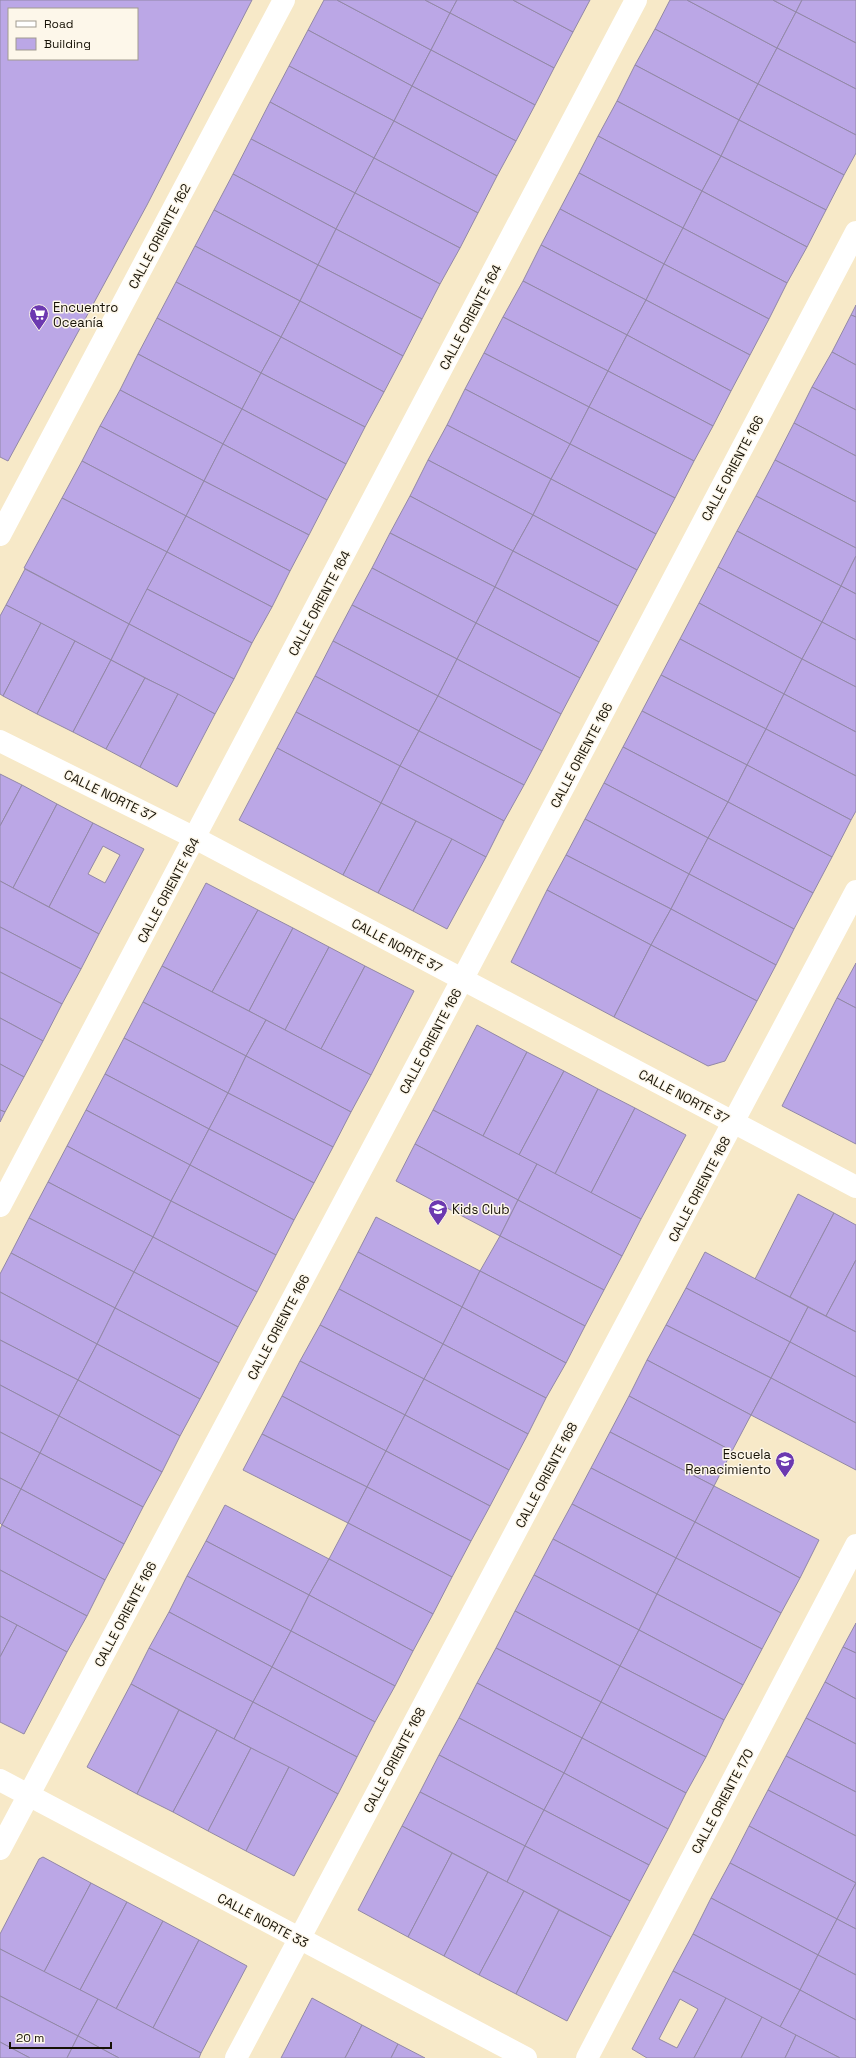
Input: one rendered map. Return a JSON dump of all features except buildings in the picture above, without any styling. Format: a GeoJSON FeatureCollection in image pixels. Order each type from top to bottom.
{"type":"FeatureCollection","features":[{"type":"Feature","properties":{"kind":"street","name":"CALLE ORIENTE 162"},"geometry":{"type":"LineString","coordinates":[[0,535],[284,0]]}},
{"type":"Feature","properties":{"kind":"street","name":"CALLE ORIENTE 164"},"geometry":{"type":"LineString","coordinates":[[0,1206],[636,0]]}},
{"type":"Feature","properties":{"kind":"street","name":"CALLE ORIENTE 166"},"geometry":{"type":"LineString","coordinates":[[0,1849],[462,980],[856,232]]}},
{"type":"Feature","properties":{"kind":"street","name":"CALLE NORTE 37"},"geometry":{"type":"LineString","coordinates":[[0,741],[195,838],[856,1187]]}},
{"type":"Feature","properties":{"kind":"street","name":"CALLE ORIENTE 168"},"geometry":{"type":"LineString","coordinates":[[236,2058],[735,1122],[856,891]]}},
{"type":"Feature","properties":{"kind":"street","name":"CALLE ORIENTE 170"},"geometry":{"type":"LineString","coordinates":[[587,2058],[856,1545]]}},
{"type":"Feature","properties":{"kind":"street","name":"CALLE NORTE 33"},"geometry":{"type":"LineString","coordinates":[[0,1780],[526,2058]]}},
{"type":"Feature","properties":{"kind":"place","name":"Encuentro Oceanía"},"geometry":{"type":"Point","coordinates":[39,331]}},
{"type":"Feature","properties":{"kind":"place","name":"Kids Club"},"geometry":{"type":"Point","coordinates":[438,1226]}},
{"type":"Feature","properties":{"kind":"place","name":"Escuela Renacimiento"},"geometry":{"type":"Point","coordinates":[785,1478]}}]}
